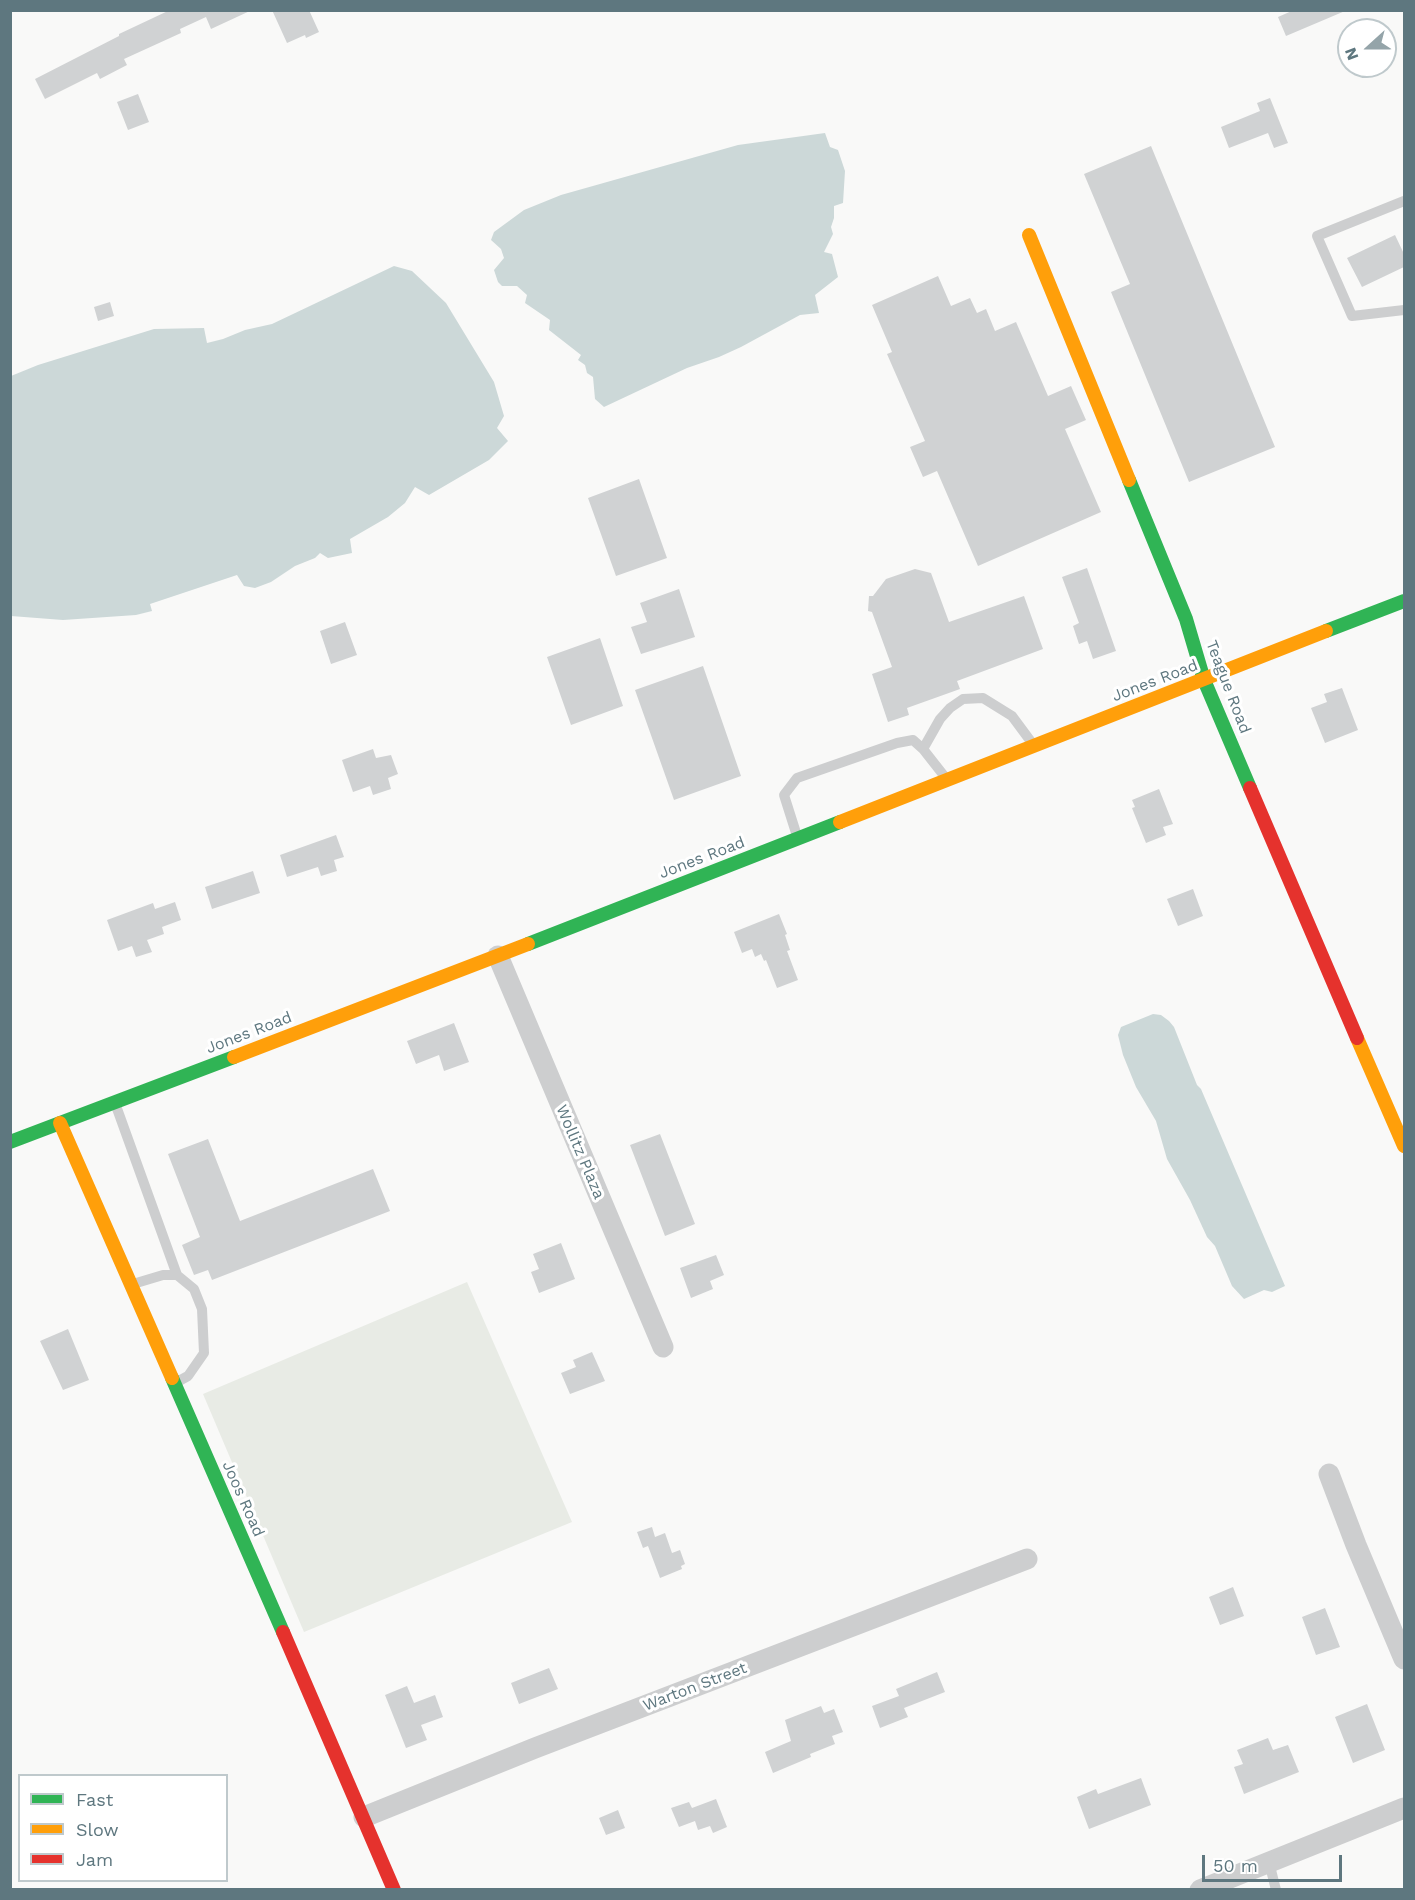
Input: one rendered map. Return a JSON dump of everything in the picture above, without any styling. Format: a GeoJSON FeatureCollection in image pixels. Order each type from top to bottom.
{"type":"FeatureCollection","features":[{"type":"Feature","properties":{"kind":"street","name":"Teague Road"},"geometry":{"type":"LineString","coordinates":[[1029,236],[1186,619],[1204,680],[1404,1146]]}},
{"type":"Feature","properties":{"kind":"street","name":"Jones Road"},"geometry":{"type":"LineString","coordinates":[[10,1142],[498,956],[1404,601]]}},
{"type":"Feature","properties":{"kind":"street","name":"Wollitz Plaza"},"geometry":{"type":"LineString","coordinates":[[498,956],[663,1347]]}},
{"type":"Feature","properties":{"kind":"street","name":"Joos Road"},"geometry":{"type":"LineString","coordinates":[[60,1123],[394,1890]]}},
{"type":"Feature","properties":{"kind":"street"},"geometry":{"type":"LineString","coordinates":[[1329,1474],[1404,1659]]}},
{"type":"Feature","properties":{"kind":"street","name":"Warton Street"},"geometry":{"type":"LineString","coordinates":[[364,1817],[546,1744],[1027,1559]]}},
{"type":"Feature","properties":{"kind":"street"},"geometry":{"type":"LineString","coordinates":[[1200,1890],[1404,1808]]}},
{"type":"Feature","properties":{"kind":"lane"},"geometry":{"type":"LineString","coordinates":[[1404,201],[1317,236],[1352,316],[1404,310]]}},
{"type":"Feature","properties":{"kind":"lane"},"geometry":{"type":"LineString","coordinates":[[923,749],[940,719],[950,708],[963,699],[983,698],[1012,716],[1035,746]]}},
{"type":"Feature","properties":{"kind":"lane"},"geometry":{"type":"LineString","coordinates":[[798,838],[784,795],[797,778],[897,743],[913,740],[947,780]]}},
{"type":"Feature","properties":{"kind":"lane"},"geometry":{"type":"LineString","coordinates":[[115,1102],[177,1275],[194,1289],[202,1309],[204,1353],[188,1376],[174,1383]]}},
{"type":"Feature","properties":{"kind":"lane"},"geometry":{"type":"LineString","coordinates":[[131,1285],[163,1275],[177,1275]]}},
{"type":"Feature","properties":{"kind":"lane"},"geometry":{"type":"LineString","coordinates":[[1269,1862],[1276,1890]]}},
{"type":"Feature","properties":{"kind":"shaded area"},"geometry":{"type":"Polygon","coordinates":[[[825,133],[830,147],[838,150],[845,171],[843,203],[834,206],[831,227],[833,234],[824,252],[832,254],[838,277],[815,295],[819,313],[800,315],[741,347],[687,368],[604,407],[595,399],[593,377],[587,373],[585,365],[578,360],[581,355],[549,330],[550,320],[525,303],[527,295],[517,286],[502,286],[498,282],[494,270],[504,258],[501,249],[491,240],[494,232],[524,210],[561,195],[738,145],[825,133]]]}},
{"type":"Feature","properties":{"kind":"shaded area"},"geometry":{"type":"Polygon","coordinates":[[[394,266],[412,271],[446,303],[494,382],[504,416],[497,428],[508,441],[489,460],[429,495],[415,487],[405,503],[388,517],[350,539],[352,553],[328,558],[320,553],[271,582],[255,588],[244,586],[237,575],[150,604],[152,611],[136,615],[63,620],[11,616],[11,376],[38,365],[154,329],[204,328],[207,343],[223,339],[245,330],[272,324],[394,266]]]}},
{"type":"Feature","properties":{"kind":"shaded area"},"geometry":{"type":"Polygon","coordinates":[[[1153,1014],[1161,1015],[1174,1027],[1197,1085],[1201,1089],[1285,1286],[1272,1292],[1264,1290],[1244,1299],[1232,1286],[1215,1246],[1207,1237],[1167,1159],[1156,1121],[1136,1087],[1123,1055],[1118,1035],[1121,1027],[1153,1014]]]}},
{"type":"Feature","properties":{"kind":"shaded area"},"geometry":{"type":"Polygon","coordinates":[[[467,1282],[572,1522],[304,1632],[203,1394],[467,1282]]]}},
{"type":"Feature","properties":{"kind":"building"},"geometry":{"type":"Polygon","coordinates":[[[170,10],[252,10],[211,29],[206,17],[180,29],[181,33],[124,59],[127,65],[100,79],[97,73],[45,99],[35,79],[119,34],[170,10]]]}},
{"type":"Feature","properties":{"kind":"building"},"geometry":{"type":"Polygon","coordinates":[[[272,10],[309,10],[319,32],[287,43],[272,10]]]}},
{"type":"Feature","properties":{"kind":"building"},"geometry":{"type":"Polygon","coordinates":[[[1294,10],[1345,11],[1286,36],[1278,17],[1294,10]]]}},
{"type":"Feature","properties":{"kind":"building"},"geometry":{"type":"Polygon","coordinates":[[[138,94],[149,122],[128,130],[117,102],[138,94]]]}},
{"type":"Feature","properties":{"kind":"building"},"geometry":{"type":"Polygon","coordinates":[[[1270,98],[1288,143],[1274,148],[1268,133],[1229,148],[1221,127],[1260,111],[1257,103],[1270,98]]]}},
{"type":"Feature","properties":{"kind":"building"},"geometry":{"type":"Polygon","coordinates":[[[1151,146],[1275,447],[1189,482],[1111,292],[1130,284],[1084,174],[1151,146]]]}},
{"type":"Feature","properties":{"kind":"building"},"geometry":{"type":"Polygon","coordinates":[[[1395,235],[1404,254],[1404,267],[1362,287],[1347,258],[1395,235]]]}},
{"type":"Feature","properties":{"kind":"building"},"geometry":{"type":"Polygon","coordinates":[[[938,276],[951,306],[970,298],[977,313],[986,309],[995,331],[1016,322],[1048,396],[1071,386],[1086,420],[1065,429],[1101,512],[978,566],[937,471],[923,477],[910,447],[925,441],[887,354],[892,352],[872,305],[938,276]]]}},
{"type":"Feature","properties":{"kind":"building"},"geometry":{"type":"Polygon","coordinates":[[[110,302],[114,316],[98,321],[94,307],[110,302]]]}},
{"type":"Feature","properties":{"kind":"building"},"geometry":{"type":"Polygon","coordinates":[[[639,479],[667,558],[616,576],[588,498],[639,479]]]}},
{"type":"Feature","properties":{"kind":"building"},"geometry":{"type":"Polygon","coordinates":[[[1087,568],[1116,651],[1093,659],[1087,641],[1079,644],[1073,626],[1079,623],[1062,577],[1087,568]]]}},
{"type":"Feature","properties":{"kind":"building"},"geometry":{"type":"Polygon","coordinates":[[[915,569],[931,573],[949,622],[1024,596],[1043,649],[957,681],[960,689],[907,708],[909,715],[888,722],[872,674],[892,667],[872,612],[868,611],[869,596],[873,596],[886,579],[915,569]]]}},
{"type":"Feature","properties":{"kind":"building"},"geometry":{"type":"Polygon","coordinates":[[[679,589],[695,637],[641,654],[631,627],[647,622],[640,603],[679,589]]]}},
{"type":"Feature","properties":{"kind":"building"},"geometry":{"type":"Polygon","coordinates":[[[345,622],[357,655],[331,664],[320,631],[345,622]]]}},
{"type":"Feature","properties":{"kind":"building"},"geometry":{"type":"Polygon","coordinates":[[[600,638],[623,706],[571,725],[547,657],[600,638]]]}},
{"type":"Feature","properties":{"kind":"building"},"geometry":{"type":"Polygon","coordinates":[[[703,666],[741,776],[674,800],[635,690],[703,666]]]}},
{"type":"Feature","properties":{"kind":"building"},"geometry":{"type":"Polygon","coordinates":[[[1342,688],[1358,730],[1325,743],[1311,708],[1327,702],[1324,694],[1342,688]]]}},
{"type":"Feature","properties":{"kind":"building"},"geometry":{"type":"Polygon","coordinates":[[[373,749],[376,758],[391,755],[398,774],[388,778],[391,789],[373,795],[370,786],[353,792],[342,760],[373,749]]]}},
{"type":"Feature","properties":{"kind":"building"},"geometry":{"type":"Polygon","coordinates":[[[1159,789],[1173,824],[1163,827],[1166,835],[1146,843],[1132,808],[1135,807],[1132,800],[1159,789]]]}},
{"type":"Feature","properties":{"kind":"building"},"geometry":{"type":"Polygon","coordinates":[[[336,835],[344,857],[334,860],[337,871],[321,876],[318,867],[287,877],[280,855],[336,835]]]}},
{"type":"Feature","properties":{"kind":"building"},"geometry":{"type":"Polygon","coordinates":[[[253,871],[260,893],[212,909],[205,887],[253,871]]]}},
{"type":"Feature","properties":{"kind":"building"},"geometry":{"type":"Polygon","coordinates":[[[1193,889],[1203,916],[1178,926],[1167,899],[1193,889]]]}},
{"type":"Feature","properties":{"kind":"building"},"geometry":{"type":"Polygon","coordinates":[[[175,902],[181,920],[162,927],[164,934],[147,940],[152,952],[136,957],[132,946],[118,951],[107,920],[153,903],[155,909],[175,902]]]}},
{"type":"Feature","properties":{"kind":"building"},"geometry":{"type":"Polygon","coordinates":[[[779,914],[787,934],[785,935],[790,950],[787,951],[798,980],[777,988],[766,960],[764,961],[761,954],[755,957],[752,949],[742,953],[734,932],[779,914]]]}},
{"type":"Feature","properties":{"kind":"building"},"geometry":{"type":"Polygon","coordinates":[[[454,1023],[469,1062],[444,1071],[439,1055],[416,1064],[407,1041],[454,1023]]]}},
{"type":"Feature","properties":{"kind":"building"},"geometry":{"type":"Polygon","coordinates":[[[660,1134],[695,1224],[665,1236],[630,1145],[660,1134]]]}},
{"type":"Feature","properties":{"kind":"building"},"geometry":{"type":"Polygon","coordinates":[[[208,1139],[240,1221],[373,1169],[390,1211],[212,1280],[208,1270],[194,1275],[182,1245],[200,1237],[168,1154],[208,1139]]]}},
{"type":"Feature","properties":{"kind":"building"},"geometry":{"type":"Polygon","coordinates":[[[561,1243],[575,1279],[539,1293],[531,1272],[539,1269],[533,1254],[561,1243]]]}},
{"type":"Feature","properties":{"kind":"building"},"geometry":{"type":"Polygon","coordinates":[[[716,1255],[724,1275],[710,1281],[713,1289],[691,1298],[680,1268],[716,1255]]]}},
{"type":"Feature","properties":{"kind":"building"},"geometry":{"type":"Polygon","coordinates":[[[68,1329],[89,1380],[63,1390],[40,1341],[68,1329]]]}},
{"type":"Feature","properties":{"kind":"building"},"geometry":{"type":"Polygon","coordinates":[[[592,1352],[605,1381],[570,1394],[561,1373],[576,1367],[573,1360],[592,1352]]]}},
{"type":"Feature","properties":{"kind":"building"},"geometry":{"type":"Polygon","coordinates":[[[652,1527],[655,1537],[665,1533],[672,1553],[680,1550],[685,1564],[681,1566],[682,1569],[660,1578],[648,1546],[643,1548],[637,1532],[652,1527]]]}},
{"type":"Feature","properties":{"kind":"building"},"geometry":{"type":"Polygon","coordinates":[[[1233,1587],[1244,1616],[1220,1625],[1209,1597],[1233,1587]]]}},
{"type":"Feature","properties":{"kind":"building"},"geometry":{"type":"Polygon","coordinates":[[[1325,1608],[1340,1647],[1316,1655],[1302,1617],[1325,1608]]]}},
{"type":"Feature","properties":{"kind":"building"},"geometry":{"type":"Polygon","coordinates":[[[549,1668],[558,1689],[519,1704],[511,1683],[549,1668]]]}},
{"type":"Feature","properties":{"kind":"building"},"geometry":{"type":"Polygon","coordinates":[[[937,1672],[945,1692],[904,1708],[908,1717],[880,1728],[872,1706],[899,1696],[896,1689],[937,1672]]]}},
{"type":"Feature","properties":{"kind":"building"},"geometry":{"type":"Polygon","coordinates":[[[407,1686],[414,1703],[435,1695],[443,1717],[421,1725],[427,1740],[406,1748],[385,1695],[407,1686]]]}},
{"type":"Feature","properties":{"kind":"building"},"geometry":{"type":"Polygon","coordinates":[[[1367,1704],[1385,1750],[1353,1763],[1335,1717],[1367,1704]]]}},
{"type":"Feature","properties":{"kind":"building"},"geometry":{"type":"Polygon","coordinates":[[[821,1706],[824,1713],[834,1709],[843,1732],[832,1736],[835,1744],[773,1773],[765,1752],[791,1741],[785,1720],[821,1706]]]}},
{"type":"Feature","properties":{"kind":"building"},"geometry":{"type":"Polygon","coordinates":[[[1268,1738],[1273,1750],[1288,1745],[1299,1772],[1244,1794],[1234,1767],[1243,1764],[1237,1750],[1268,1738]]]}},
{"type":"Feature","properties":{"kind":"building"},"geometry":{"type":"Polygon","coordinates":[[[1141,1778],[1151,1805],[1089,1829],[1077,1797],[1096,1789],[1098,1794],[1141,1778]]]}},
{"type":"Feature","properties":{"kind":"building"},"geometry":{"type":"Polygon","coordinates":[[[716,1799],[727,1827],[713,1833],[710,1826],[698,1830],[695,1821],[679,1827],[671,1808],[689,1802],[692,1808],[716,1799]]]}},
{"type":"Feature","properties":{"kind":"building"},"geometry":{"type":"Polygon","coordinates":[[[618,1810],[625,1828],[606,1835],[599,1818],[618,1810]]]}},
{"type":"Feature","properties":{"kind":"traffic: fast"},"geometry":{"type":"LineString","coordinates":[[1129,480],[1186,619],[1204,680],[1250,788]]}},
{"type":"Feature","properties":{"kind":"traffic: fast"},"geometry":{"type":"LineString","coordinates":[[1326,631],[1404,601]]}},
{"type":"Feature","properties":{"kind":"traffic: fast"},"geometry":{"type":"LineString","coordinates":[[528,944],[840,822]]}},
{"type":"Feature","properties":{"kind":"traffic: fast"},"geometry":{"type":"LineString","coordinates":[[10,1142],[234,1057]]}},
{"type":"Feature","properties":{"kind":"traffic: fast"},"geometry":{"type":"LineString","coordinates":[[172,1378],[283,1632]]}},
{"type":"Feature","properties":{"kind":"traffic: slow"},"geometry":{"type":"LineString","coordinates":[[1029,235],[1129,480]]}},
{"type":"Feature","properties":{"kind":"traffic: slow"},"geometry":{"type":"LineString","coordinates":[[840,822],[1326,631]]}},
{"type":"Feature","properties":{"kind":"traffic: slow"},"geometry":{"type":"LineString","coordinates":[[234,1057],[528,944]]}},
{"type":"Feature","properties":{"kind":"traffic: slow"},"geometry":{"type":"LineString","coordinates":[[1357,1038],[1404,1146]]}},
{"type":"Feature","properties":{"kind":"traffic: slow"},"geometry":{"type":"LineString","coordinates":[[60,1123],[172,1378]]}},
{"type":"Feature","properties":{"kind":"traffic: jam"},"geometry":{"type":"LineString","coordinates":[[1250,788],[1357,1038]]}},
{"type":"Feature","properties":{"kind":"traffic: jam"},"geometry":{"type":"LineString","coordinates":[[283,1632],[394,1890]]}}]}
